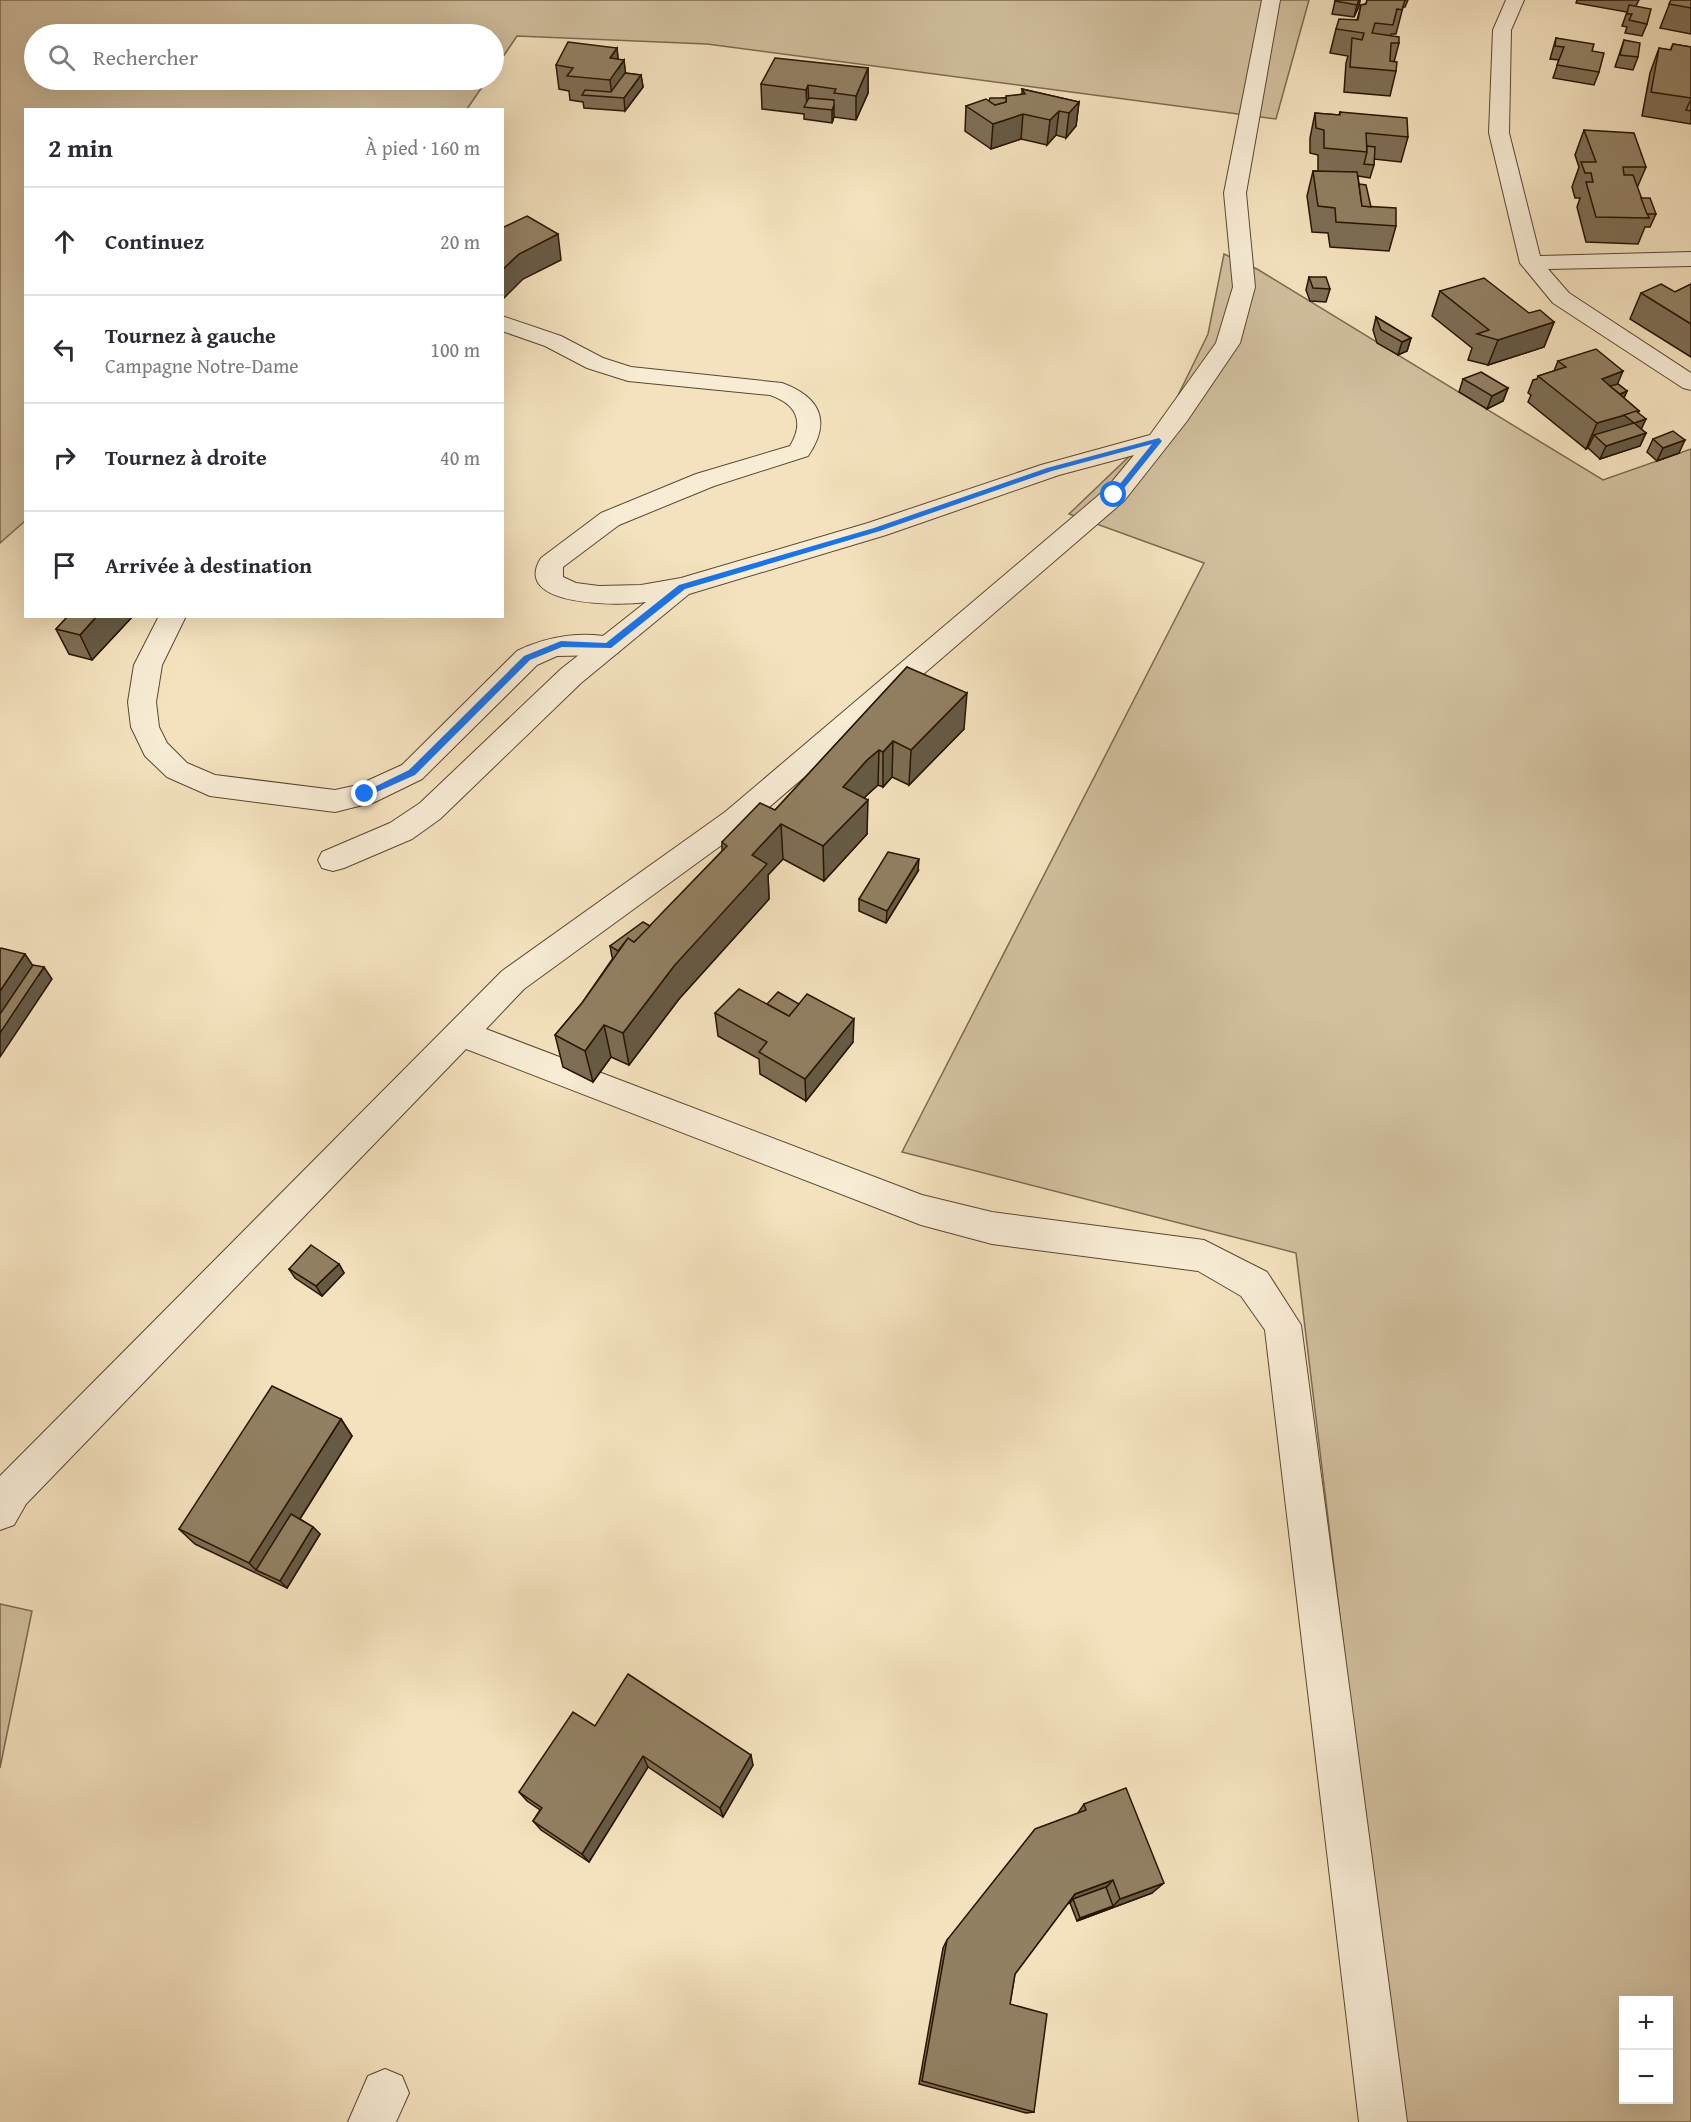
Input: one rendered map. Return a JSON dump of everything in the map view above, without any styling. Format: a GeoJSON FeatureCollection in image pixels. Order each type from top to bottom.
{"type":"FeatureCollection","features":[{"type":"Feature","properties":{"kind":"street"},"geometry":{"type":"LineString","coordinates":[[0,1511],[12,1491],[513,980],[550,951],[735,820],[1114,495],[1159,440],[1228,343],[1244,287],[1235,193],[1270,0]]}},
{"type":"Feature","properties":{"kind":"street"},"geometry":{"type":"LineString","coordinates":[[1515,0],[1502,30],[1499,133],[1531,263],[1561,298],[1691,383]]}},
{"type":"Feature","properties":{"kind":"street"},"geometry":{"type":"LineString","coordinates":[[1531,263],[1691,259]]}},
{"type":"Feature","properties":{"kind":"street"},"geometry":{"type":"LineString","coordinates":[[504,324],[553,341],[595,363],[628,374],[774,388],[796,396],[808,413],[809,430],[805,445],[799,452],[705,480],[610,519],[550,564],[550,581],[570,591],[599,595],[641,594],[682,587],[877,530],[1050,470],[1159,440]]}},
{"type":"Feature","properties":{"kind":"street"},"geometry":{"type":"LineString","coordinates":[[333,860],[401,831],[430,811],[571,676],[682,587]]}},
{"type":"Feature","properties":{"kind":"street"},"geometry":{"type":"LineString","coordinates":[[172,618],[148,665],[141,702],[145,727],[155,749],[177,770],[210,785],[335,801],[365,794],[412,772],[533,654],[561,644],[608,646]]}},
{"type":"Feature","properties":{"kind":"street"},"geometry":{"type":"LineString","coordinates":[[460,1033],[921,1210],[992,1228],[1204,1256],[1254,1284],[1283,1325],[1383,2122]]}},
{"type":"Feature","properties":{"kind":"shaded area"},"geometry":{"type":"Polygon","coordinates":[[[0,0],[1309,0],[1276,119],[707,44],[517,36],[504,55],[504,24],[24,24],[24,90],[480,90],[468,108],[24,108],[24,522],[0,543],[0,0]]]}},
{"type":"Feature","properties":{"kind":"shaded area"},"geometry":{"type":"Polygon","coordinates":[[[1224,254],[1257,269],[1603,480],[1691,449],[1691,2122],[1401,2122],[1296,1253],[902,1152],[1204,563],[1069,514],[1165,422],[1208,334],[1224,254]]]}},
{"type":"Feature","properties":{"kind":"shaded area"},"geometry":{"type":"Polygon","coordinates":[[[0,1604],[32,1611],[0,1768],[0,1604]]]}},
{"type":"Feature","properties":{"kind":"building"},"geometry":{"type":"Polygon","coordinates":[[[1336,0],[1359,0],[1357,5],[1336,0]]]}},
{"type":"Feature","properties":{"kind":"building"},"geometry":{"type":"Polygon","coordinates":[[[1367,0],[1405,0],[1402,10],[1397,9],[1393,25],[1375,23],[1372,33],[1399,37],[1399,43],[1391,43],[1390,61],[1397,62],[1396,71],[1350,67],[1352,38],[1362,40],[1364,33],[1336,29],[1339,19],[1358,20],[1361,5],[1366,4],[1367,0]]]}},
{"type":"Feature","properties":{"kind":"building"},"geometry":{"type":"Polygon","coordinates":[[[1671,0],[1691,0],[1691,8],[1669,4],[1671,0]]]}},
{"type":"Feature","properties":{"kind":"building"},"geometry":{"type":"Polygon","coordinates":[[[1629,5],[1651,9],[1647,24],[1629,20],[1632,14],[1627,14],[1629,5]]]}},
{"type":"Feature","properties":{"kind":"building"},"geometry":{"type":"Polygon","coordinates":[[[1556,38],[1594,44],[1592,51],[1604,53],[1599,72],[1557,65],[1564,47],[1555,46],[1556,38]]]}},
{"type":"Feature","properties":{"kind":"building"},"geometry":{"type":"Polygon","coordinates":[[[1624,40],[1640,43],[1638,57],[1620,55],[1624,40]]]}},
{"type":"Feature","properties":{"kind":"building"},"geometry":{"type":"Polygon","coordinates":[[[568,42],[617,48],[610,58],[624,60],[610,80],[567,76],[573,68],[556,65],[568,42]]]}},
{"type":"Feature","properties":{"kind":"building"},"geometry":{"type":"Polygon","coordinates":[[[1673,44],[1691,47],[1691,98],[1651,92],[1659,48],[1671,50],[1673,44]]]}},
{"type":"Feature","properties":{"kind":"building"},"geometry":{"type":"Polygon","coordinates":[[[775,58],[868,68],[856,96],[834,93],[836,89],[808,85],[806,90],[761,84],[775,58]]]}},
{"type":"Feature","properties":{"kind":"building"},"geometry":{"type":"Polygon","coordinates":[[[625,73],[641,75],[624,98],[582,95],[585,90],[611,92],[625,73]]]}},
{"type":"Feature","properties":{"kind":"building"},"geometry":{"type":"Polygon","coordinates":[[[1022,89],[1079,102],[1069,113],[1059,111],[1050,120],[1023,114],[993,124],[966,106],[986,99],[995,105],[1006,102],[1006,96],[1025,94],[1022,89]]]}},
{"type":"Feature","properties":{"kind":"building"},"geometry":{"type":"Polygon","coordinates":[[[809,98],[834,100],[834,105],[832,110],[804,107],[809,98]]]}},
{"type":"Feature","properties":{"kind":"building"},"geometry":{"type":"Polygon","coordinates":[[[990,98],[1006,98],[1006,102],[995,105],[989,101],[990,98]]]}},
{"type":"Feature","properties":{"kind":"building"},"geometry":{"type":"Polygon","coordinates":[[[1691,99],[1691,111],[1686,110],[1691,99]]]}},
{"type":"Feature","properties":{"kind":"building"},"geometry":{"type":"Polygon","coordinates":[[[1340,112],[1407,118],[1408,137],[1366,133],[1367,152],[1324,148],[1324,130],[1316,128],[1315,113],[1340,115],[1340,112]]]}},
{"type":"Feature","properties":{"kind":"building"},"geometry":{"type":"Polygon","coordinates":[[[1584,130],[1634,133],[1646,167],[1623,167],[1624,175],[1633,175],[1649,218],[1596,217],[1586,182],[1593,182],[1591,173],[1585,173],[1581,162],[1596,162],[1584,130]]]}},
{"type":"Feature","properties":{"kind":"building"},"geometry":{"type":"Polygon","coordinates":[[[1367,146],[1375,147],[1374,165],[1364,164],[1367,146]]]}},
{"type":"Feature","properties":{"kind":"building"},"geometry":{"type":"Polygon","coordinates":[[[1313,171],[1357,172],[1362,206],[1396,208],[1396,226],[1336,222],[1335,208],[1318,206],[1313,171]]]}},
{"type":"Feature","properties":{"kind":"building"},"geometry":{"type":"Polygon","coordinates":[[[1359,184],[1366,185],[1371,207],[1362,206],[1359,184]]]}},
{"type":"Feature","properties":{"kind":"building"},"geometry":{"type":"Polygon","coordinates":[[[1641,198],[1650,198],[1656,214],[1647,214],[1641,198]]]}},
{"type":"Feature","properties":{"kind":"building"},"geometry":{"type":"Polygon","coordinates":[[[527,216],[558,234],[519,254],[504,268],[504,227],[527,216]]]}},
{"type":"Feature","properties":{"kind":"building"},"geometry":{"type":"Polygon","coordinates":[[[1309,277],[1326,277],[1330,289],[1313,288],[1309,277]]]}},
{"type":"Feature","properties":{"kind":"building"},"geometry":{"type":"Polygon","coordinates":[[[1484,278],[1529,313],[1540,310],[1554,322],[1498,340],[1477,334],[1489,330],[1440,291],[1484,278]]]}},
{"type":"Feature","properties":{"kind":"building"},"geometry":{"type":"Polygon","coordinates":[[[1661,284],[1675,292],[1691,284],[1691,324],[1641,293],[1661,284]]]}},
{"type":"Feature","properties":{"kind":"building"},"geometry":{"type":"Polygon","coordinates":[[[1376,317],[1411,338],[1402,342],[1381,330],[1376,317]]]}},
{"type":"Feature","properties":{"kind":"building"},"geometry":{"type":"Polygon","coordinates":[[[1596,349],[1623,371],[1602,379],[1639,411],[1597,423],[1538,376],[1566,367],[1558,361],[1596,349]]]}},
{"type":"Feature","properties":{"kind":"building"},"geometry":{"type":"Polygon","coordinates":[[[1481,372],[1508,388],[1492,396],[1463,379],[1481,372]]]}},
{"type":"Feature","properties":{"kind":"building"},"geometry":{"type":"Polygon","coordinates":[[[1618,384],[1627,391],[1620,394],[1610,386],[1618,384]]]}},
{"type":"Feature","properties":{"kind":"building"},"geometry":{"type":"Polygon","coordinates":[[[1636,411],[1646,419],[1634,423],[1624,415],[1636,411]]]}},
{"type":"Feature","properties":{"kind":"building"},"geometry":{"type":"Polygon","coordinates":[[[1634,423],[1646,433],[1606,446],[1594,435],[1634,423]]]}},
{"type":"Feature","properties":{"kind":"building"},"geometry":{"type":"Polygon","coordinates":[[[1673,431],[1685,440],[1663,448],[1653,439],[1673,431]]]}},
{"type":"Feature","properties":{"kind":"building"},"geometry":{"type":"Polygon","coordinates":[[[66,618],[95,618],[80,635],[56,629],[66,618]]]}},
{"type":"Feature","properties":{"kind":"building"},"geometry":{"type":"Polygon","coordinates":[[[907,667],[967,693],[911,750],[893,741],[883,752],[879,750],[867,760],[843,787],[868,800],[823,846],[781,824],[752,855],[767,864],[674,966],[623,1033],[604,1025],[585,1051],[555,1035],[582,1003],[628,938],[634,942],[727,846],[722,842],[760,803],[775,810],[907,667]]]}},
{"type":"Feature","properties":{"kind":"building"},"geometry":{"type":"Polygon","coordinates":[[[888,852],[919,859],[887,911],[859,899],[888,852]]]}},
{"type":"Feature","properties":{"kind":"building"},"geometry":{"type":"Polygon","coordinates":[[[643,922],[650,926],[634,942],[628,938],[618,951],[610,946],[643,922]]]}},
{"type":"Feature","properties":{"kind":"building"},"geometry":{"type":"Polygon","coordinates":[[[0,949],[25,954],[0,991],[0,949]]]}},
{"type":"Feature","properties":{"kind":"building"},"geometry":{"type":"Polygon","coordinates":[[[33,965],[44,967],[0,1033],[0,1014],[33,965]]]}},
{"type":"Feature","properties":{"kind":"building"},"geometry":{"type":"Polygon","coordinates":[[[739,989],[789,1016],[807,994],[854,1019],[805,1079],[759,1052],[767,1042],[715,1013],[739,989]]]}},
{"type":"Feature","properties":{"kind":"building"},"geometry":{"type":"Polygon","coordinates":[[[778,992],[799,1004],[789,1016],[767,1004],[778,992]]]}},
{"type":"Feature","properties":{"kind":"building"},"geometry":{"type":"Polygon","coordinates":[[[311,1245],[339,1264],[316,1286],[289,1269],[311,1245]]]}},
{"type":"Feature","properties":{"kind":"building"},"geometry":{"type":"Polygon","coordinates":[[[272,1386],[341,1419],[249,1563],[179,1529],[272,1386]]]}},
{"type":"Feature","properties":{"kind":"building"},"geometry":{"type":"Polygon","coordinates":[[[291,1514],[313,1527],[280,1581],[256,1570],[291,1514]]]}},
{"type":"Feature","properties":{"kind":"building"},"geometry":{"type":"Polygon","coordinates":[[[628,1674],[751,1755],[720,1808],[643,1756],[582,1854],[533,1821],[542,1808],[519,1792],[573,1712],[595,1726],[628,1674]]]}},
{"type":"Feature","properties":{"kind":"building"},"geometry":{"type":"Polygon","coordinates":[[[1126,1788],[1164,1883],[1120,1899],[1113,1880],[1075,1894],[1015,1974],[1010,2004],[1047,2014],[1034,2112],[922,2081],[947,1940],[1035,1829],[1086,1810],[1084,1804],[1126,1788]]]}},
{"type":"Feature","properties":{"kind":"building"},"geometry":{"type":"Polygon","coordinates":[[[1106,1887],[1113,1906],[1080,1918],[1073,1899],[1106,1887]]]}},
{"type":"Feature","properties":{"kind":"route"},"geometry":{"type":"LineString","coordinates":[[365,794],[412,772],[527,658],[540,650],[561,644],[608,646],[682,587],[877,530],[1050,470],[1159,440],[1114,495]]}}]}
